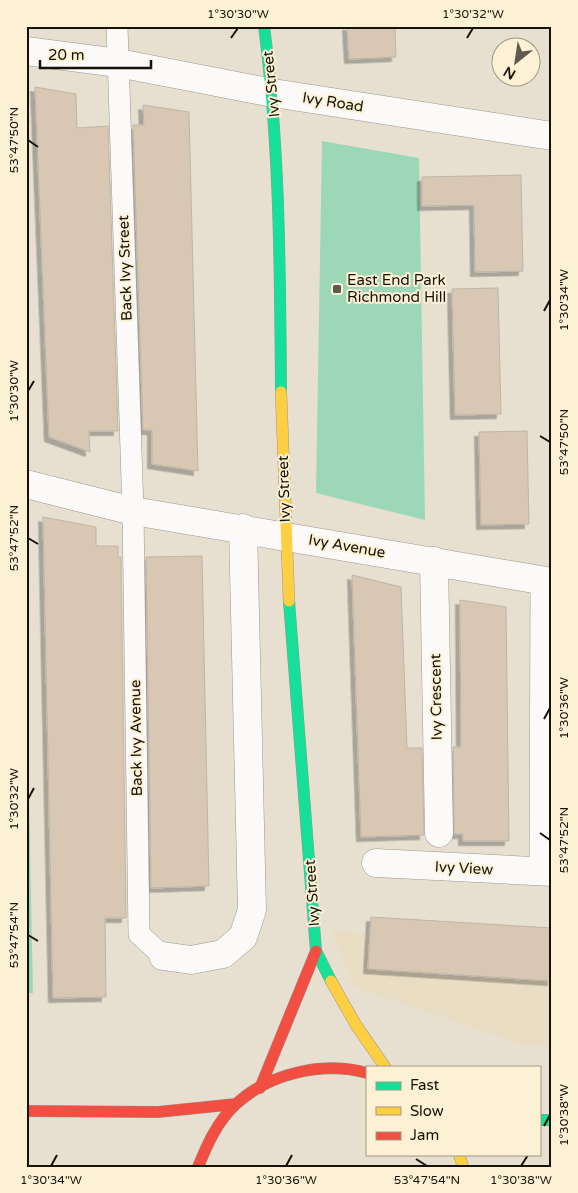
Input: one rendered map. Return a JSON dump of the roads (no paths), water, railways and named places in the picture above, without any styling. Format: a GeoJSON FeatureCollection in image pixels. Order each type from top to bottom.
{"type":"FeatureCollection","features":[{"type":"Feature","properties":{"kind":"main road","name":"Ivy Street"},"geometry":{"type":"LineString","coordinates":[[264,26],[274,93],[279,204],[281,408],[286,536],[316,951],[358,1032],[384,1066]]}},
{"type":"Feature","properties":{"kind":"main road","name":"Ivy Street"},"geometry":{"type":"LineString","coordinates":[[260,1088],[316,951]]}},
{"type":"Feature","properties":{"kind":"main road"},"geometry":{"type":"LineString","coordinates":[[198,1167],[211,1134],[236,1104],[273,1080],[315,1068],[360,1070],[366,1073]]}},
{"type":"Feature","properties":{"kind":"main road"},"geometry":{"type":"LineString","coordinates":[[26,1111],[151,1112],[211,1109],[236,1104]]}},
{"type":"Feature","properties":{"kind":"street","name":"Ivy Road"},"geometry":{"type":"LineString","coordinates":[[26,51],[118,64],[274,93],[552,136]]}},
{"type":"Feature","properties":{"kind":"street","name":"Ivy Avenue"},"geometry":{"type":"LineString","coordinates":[[26,484],[133,511],[243,528],[546,581]]}},
{"type":"Feature","properties":{"kind":"street"},"geometry":{"type":"LineString","coordinates":[[163,956],[192,960],[223,954],[243,937],[252,910],[243,528]]}},
{"type":"Feature","properties":{"kind":"street","name":"Ivy Crescent"},"geometry":{"type":"LineString","coordinates":[[434,561],[439,833]]}},
{"type":"Feature","properties":{"kind":"street","name":"Ivy View"},"geometry":{"type":"LineString","coordinates":[[376,863],[546,872]]}},
{"type":"Feature","properties":{"kind":"lane","name":"Back Ivy Street"},"geometry":{"type":"LineString","coordinates":[[117,26],[133,511]]}},
{"type":"Feature","properties":{"kind":"lane","name":"Back Ivy Avenue"},"geometry":{"type":"LineString","coordinates":[[133,511],[139,934],[163,956]]}},
{"type":"Feature","properties":{"kind":"lane"},"geometry":{"type":"LineString","coordinates":[[546,581],[546,872]]}},
{"type":"Feature","properties":{"kind":"place","name":"East End Park Richmond Hill"},"geometry":{"type":"Point","coordinates":[337,289]}}]}
